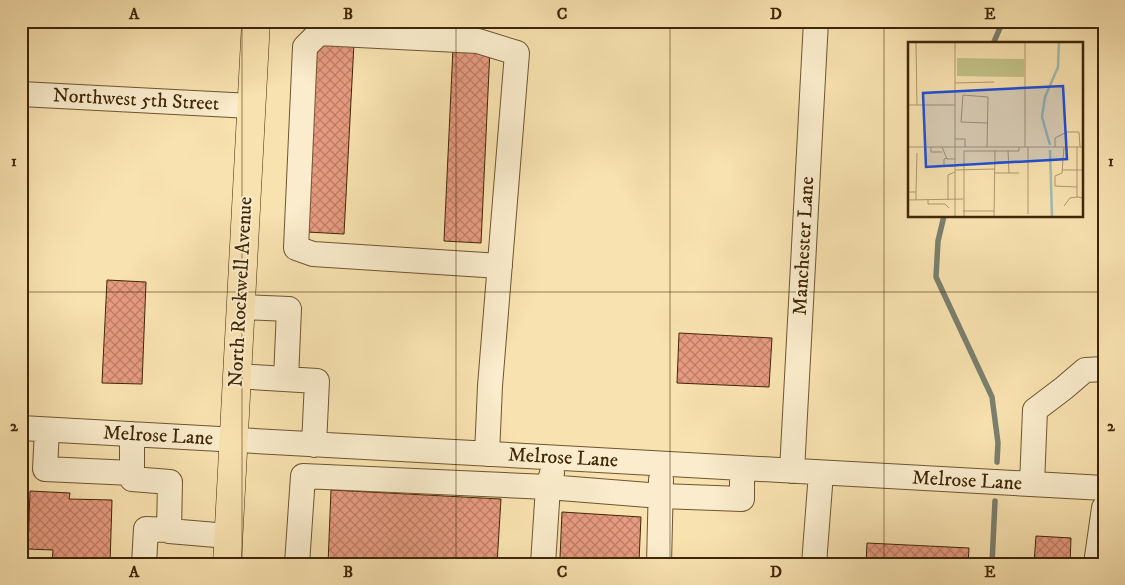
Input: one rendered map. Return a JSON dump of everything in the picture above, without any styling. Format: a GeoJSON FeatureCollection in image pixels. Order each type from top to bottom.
{"type":"FeatureCollection","features":[{"type":"Feature","properties":{"kind":"main road","name":"North Rockwell Avenue"},"geometry":{"type":"LineString","coordinates":[[227,564],[232,440],[256,21]]}},
{"type":"Feature","properties":{"kind":"street","name":"Manchester Lane"},"geometry":{"type":"LineString","coordinates":[[792,471],[816,21]]}},
{"type":"Feature","properties":{"kind":"street"},"geometry":{"type":"LineString","coordinates":[[487,454],[490,386],[500,266],[517,53],[478,41],[319,33],[304,47],[296,248],[313,254],[500,266]]}},
{"type":"Feature","properties":{"kind":"street","name":"Northwest 5th Street"},"geometry":{"type":"LineString","coordinates":[[21,94],[251,106]]}},
{"type":"Feature","properties":{"kind":"street"},"geometry":{"type":"LineString","coordinates":[[240,307],[289,309],[286,379]]}},
{"type":"Feature","properties":{"kind":"street"},"geometry":{"type":"LineString","coordinates":[[1032,484],[1035,410],[1085,370],[1104,369]]}},
{"type":"Feature","properties":{"kind":"street"},"geometry":{"type":"LineString","coordinates":[[236,376],[318,382],[303,476],[297,564]]}},
{"type":"Feature","properties":{"kind":"street","name":"Melrose Lane"},"geometry":{"type":"LineString","coordinates":[[21,428],[1104,488]]}},
{"type":"Feature","properties":{"kind":"street"},"geometry":{"type":"LineString","coordinates":[[46,430],[45,469],[132,473]]}},
{"type":"Feature","properties":{"kind":"street"},"geometry":{"type":"LineString","coordinates":[[132,434],[132,479],[170,482],[169,530]]}},
{"type":"Feature","properties":{"kind":"street"},"geometry":{"type":"LineString","coordinates":[[376,481],[378,448]]}},
{"type":"Feature","properties":{"kind":"street"},"geometry":{"type":"LineString","coordinates":[[543,564],[548,487],[557,457]]}},
{"type":"Feature","properties":{"kind":"street"},"geometry":{"type":"LineString","coordinates":[[659,564],[662,463]]}},
{"type":"Feature","properties":{"kind":"street"},"geometry":{"type":"LineString","coordinates":[[303,476],[376,481],[548,487],[660,496],[742,499],[742,468]]}},
{"type":"Feature","properties":{"kind":"street"},"geometry":{"type":"LineString","coordinates":[[814,564],[820,473]]}},
{"type":"Feature","properties":{"kind":"street"},"geometry":{"type":"LineString","coordinates":[[1096,564],[1104,508]]}},
{"type":"Feature","properties":{"kind":"street"},"geometry":{"type":"LineString","coordinates":[[144,564],[146,529],[228,536]]}},
{"type":"Feature","properties":{"kind":"building"},"geometry":{"type":"Polygon","coordinates":[[[317,41],[354,43],[344,234],[307,232],[317,41]]]}},
{"type":"Feature","properties":{"kind":"building"},"geometry":{"type":"Polygon","coordinates":[[[453,48],[490,49],[481,243],[444,241],[453,48]]]}},
{"type":"Feature","properties":{"kind":"building"},"geometry":{"type":"Polygon","coordinates":[[[107,280],[146,282],[142,384],[102,383],[107,280]]]}},
{"type":"Feature","properties":{"kind":"building"},"geometry":{"type":"Polygon","coordinates":[[[679,333],[772,338],[769,387],[677,383],[679,333]]]}},
{"type":"Feature","properties":{"kind":"building"},"geometry":{"type":"Polygon","coordinates":[[[331,490],[501,499],[497,564],[328,564],[331,490]]]}},
{"type":"Feature","properties":{"kind":"building"},"geometry":{"type":"Polygon","coordinates":[[[30,491],[70,493],[69,499],[112,500],[110,564],[52,564],[53,550],[28,549],[30,491]]]}},
{"type":"Feature","properties":{"kind":"building"},"geometry":{"type":"Polygon","coordinates":[[[562,512],[641,517],[639,561],[560,558],[562,512]]]}},
{"type":"Feature","properties":{"kind":"building"},"geometry":{"type":"Polygon","coordinates":[[[1036,536],[1071,538],[1070,564],[1017,564],[1018,562],[1034,563],[1036,536]]]}},
{"type":"Feature","properties":{"kind":"building"},"geometry":{"type":"Polygon","coordinates":[[[867,543],[969,548],[968,564],[866,564],[867,543]]]}},
{"type":"Feature","properties":{"kind":"waterway"},"geometry":{"type":"LineString","coordinates":[[994,42],[1003,21]]}},
{"type":"Feature","properties":{"kind":"waterway"},"geometry":{"type":"LineString","coordinates":[[944,218],[938,241],[936,277],[992,397],[998,443],[997,462]]}},
{"type":"Feature","properties":{"kind":"waterway"},"geometry":{"type":"LineString","coordinates":[[992,564],[995,501]]}}]}
